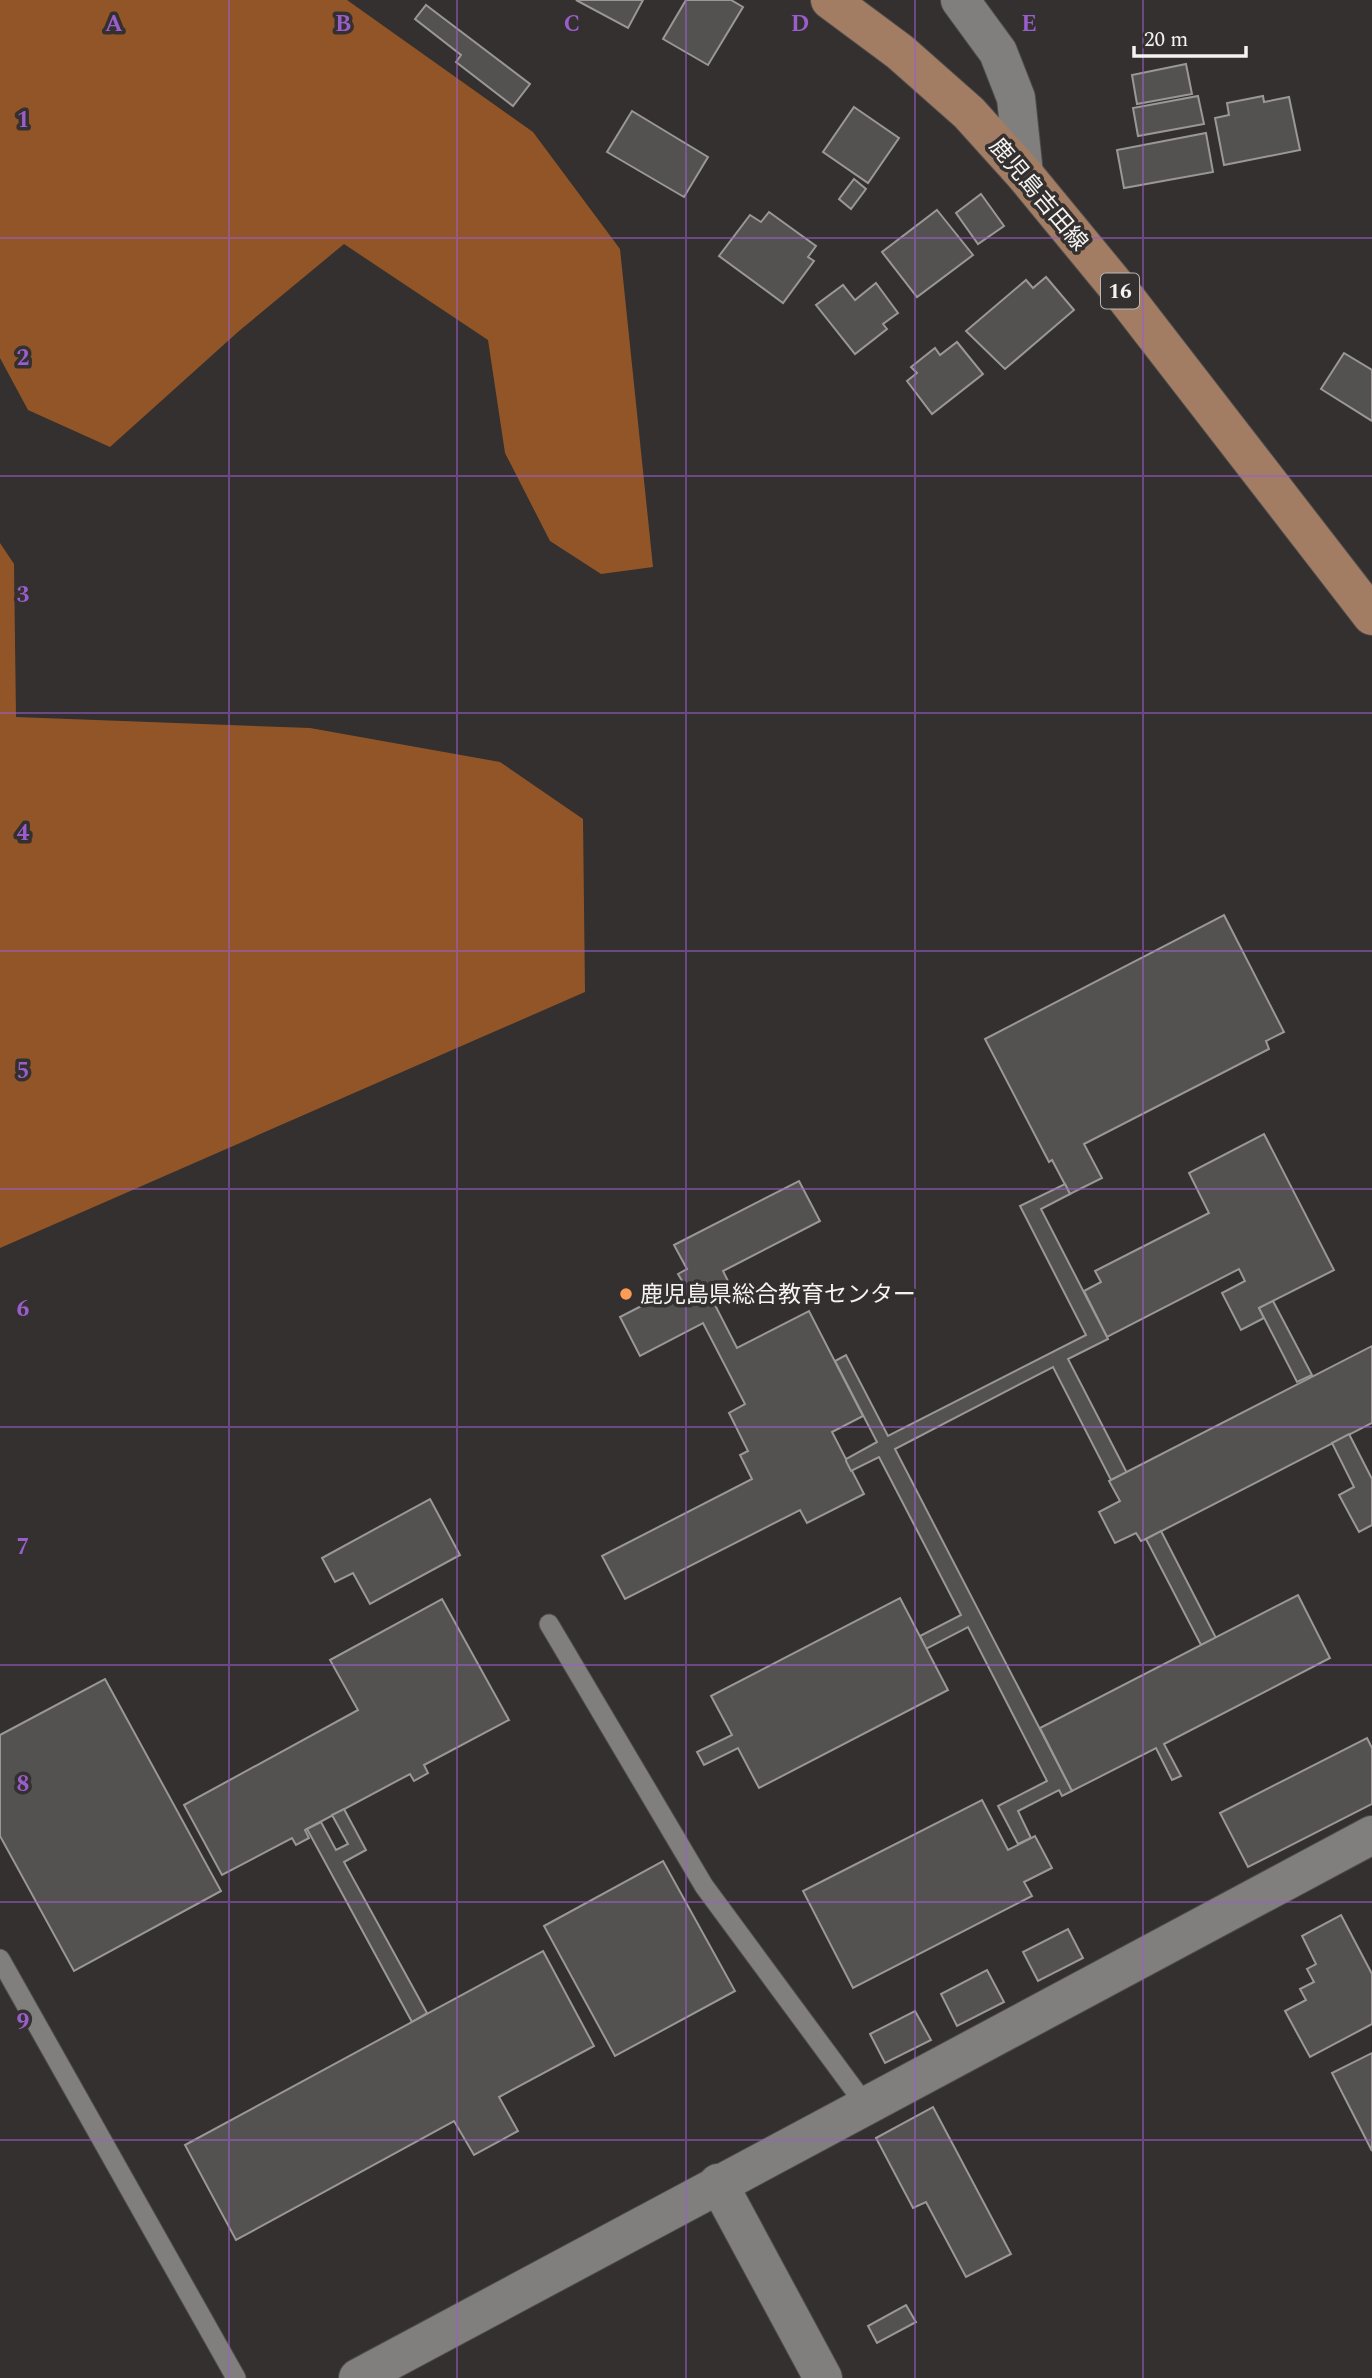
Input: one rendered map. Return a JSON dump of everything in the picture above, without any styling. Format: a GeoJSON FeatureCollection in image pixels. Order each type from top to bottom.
{"type":"FeatureCollection","features":[{"type":"Feature","properties":{"kind":"main road","name":"鹿児島吉田線"},"geometry":{"type":"LineString","coordinates":[[831,0],[900,52],[969,113],[1024,174],[1126,298],[1372,616]]}},
{"type":"Feature","properties":{"kind":"street"},"geometry":{"type":"LineString","coordinates":[[960,0],[998,52],[1016,99],[1024,174]]}},
{"type":"Feature","properties":{"kind":"street"},"geometry":{"type":"LineString","coordinates":[[358,2378],[1372,1835]]}},
{"type":"Feature","properties":{"kind":"street"},"geometry":{"type":"LineString","coordinates":[[718,2183],[822,2378]]}},
{"type":"Feature","properties":{"kind":"lane"},"geometry":{"type":"LineString","coordinates":[[549,1624],[704,1886],[867,2107]]}},
{"type":"Feature","properties":{"kind":"lane"},"geometry":{"type":"LineString","coordinates":[[0,1959],[236,2378]]}},
{"type":"Feature","properties":{"kind":"shaded area"},"geometry":{"type":"Polygon","coordinates":[[[0,0],[347,0],[533,132],[620,249],[653,567],[601,574],[550,541],[505,453],[488,340],[344,244],[239,331],[110,447],[28,410],[0,358],[0,0]]]}},
{"type":"Feature","properties":{"kind":"shaded area"},"geometry":{"type":"Polygon","coordinates":[[[0,543],[14,564],[16,717],[310,728],[500,762],[583,819],[585,992],[0,1248],[0,543]]]}},
{"type":"Feature","properties":{"kind":"building"},"geometry":{"type":"Polygon","coordinates":[[[576,0],[643,0],[628,28],[576,0]]]}},
{"type":"Feature","properties":{"kind":"building"},"geometry":{"type":"Polygon","coordinates":[[[686,0],[731,0],[743,7],[708,65],[663,39],[686,0]]]}},
{"type":"Feature","properties":{"kind":"building"},"geometry":{"type":"Polygon","coordinates":[[[426,5],[530,84],[513,106],[456,62],[461,55],[415,19],[426,5]]]}},
{"type":"Feature","properties":{"kind":"building"},"geometry":{"type":"Polygon","coordinates":[[[1186,64],[1192,94],[1137,104],[1132,75],[1186,64]]]}},
{"type":"Feature","properties":{"kind":"building"},"geometry":{"type":"Polygon","coordinates":[[[1198,96],[1204,124],[1138,136],[1133,108],[1198,96]]]}},
{"type":"Feature","properties":{"kind":"building"},"geometry":{"type":"Polygon","coordinates":[[[1263,96],[1264,102],[1289,97],[1300,150],[1224,165],[1215,118],[1229,115],[1227,103],[1263,96]]]}},
{"type":"Feature","properties":{"kind":"building"},"geometry":{"type":"Polygon","coordinates":[[[854,107],[899,138],[868,183],[823,152],[854,107]]]}},
{"type":"Feature","properties":{"kind":"building"},"geometry":{"type":"Polygon","coordinates":[[[632,111],[708,157],[684,197],[607,152],[632,111]]]}},
{"type":"Feature","properties":{"kind":"building"},"geometry":{"type":"Polygon","coordinates":[[[1206,133],[1213,172],[1124,188],[1117,150],[1206,133]]]}},
{"type":"Feature","properties":{"kind":"building"},"geometry":{"type":"Polygon","coordinates":[[[854,179],[866,189],[851,209],[839,199],[854,179]]]}},
{"type":"Feature","properties":{"kind":"building"},"geometry":{"type":"Polygon","coordinates":[[[981,194],[1004,226],[978,244],[956,213],[981,194]]]}},
{"type":"Feature","properties":{"kind":"building"},"geometry":{"type":"Polygon","coordinates":[[[937,210],[973,255],[917,297],[882,252],[937,210]]]}},
{"type":"Feature","properties":{"kind":"building"},"geometry":{"type":"Polygon","coordinates":[[[769,212],[816,246],[808,257],[814,261],[783,303],[719,256],[750,215],[761,222],[769,212]]]}},
{"type":"Feature","properties":{"kind":"building"},"geometry":{"type":"Polygon","coordinates":[[[1046,277],[1074,310],[1005,369],[966,331],[1026,280],[1033,288],[1046,277]]]}},
{"type":"Feature","properties":{"kind":"building"},"geometry":{"type":"Polygon","coordinates":[[[876,283],[898,313],[883,324],[887,329],[855,354],[816,305],[843,285],[855,300],[876,283]]]}},
{"type":"Feature","properties":{"kind":"building"},"geometry":{"type":"Polygon","coordinates":[[[957,342],[983,374],[932,414],[907,381],[917,373],[911,367],[935,348],[940,355],[957,342]]]}},
{"type":"Feature","properties":{"kind":"building"},"geometry":{"type":"Polygon","coordinates":[[[1344,353],[1372,370],[1372,421],[1321,389],[1344,353]]]}},
{"type":"Feature","properties":{"kind":"building"},"geometry":{"type":"Polygon","coordinates":[[[1224,915],[1284,1032],[1266,1041],[1269,1049],[1084,1144],[1102,1178],[1070,1194],[1052,1160],[1049,1162],[985,1039],[1224,915]]]}},
{"type":"Feature","properties":{"kind":"building"},"geometry":{"type":"Polygon","coordinates":[[[1264,1134],[1334,1270],[1259,1308],[1264,1318],[1241,1330],[1222,1293],[1245,1281],[1239,1269],[1107,1337],[1084,1291],[1101,1282],[1095,1271],[1209,1213],[1189,1173],[1264,1134]]]}},
{"type":"Feature","properties":{"kind":"building"},"geometry":{"type":"Polygon","coordinates":[[[799,1181],[820,1221],[723,1271],[736,1297],[716,1307],[737,1348],[809,1311],[863,1416],[832,1432],[864,1494],[807,1523],[800,1510],[625,1599],[602,1556],[752,1479],[740,1455],[748,1451],[729,1413],[745,1404],[703,1323],[640,1356],[620,1317],[684,1284],[678,1274],[687,1269],[674,1245],[799,1181]]]}},
{"type":"Feature","properties":{"kind":"building"},"geometry":{"type":"Polygon","coordinates":[[[1065,1184],[1070,1194],[1041,1209],[1108,1339],[1068,1359],[1127,1473],[1111,1480],[1053,1367],[895,1449],[1072,1791],[1062,1796],[1059,1790],[1018,1811],[1031,1838],[1018,1844],[998,1806],[1047,1781],[968,1627],[926,1649],[920,1636],[961,1615],[879,1457],[851,1471],[846,1461],[877,1442],[835,1361],[846,1355],[888,1436],[1086,1335],[1020,1206],[1065,1184]]]}},
{"type":"Feature","properties":{"kind":"building"},"geometry":{"type":"Polygon","coordinates":[[[1273,1301],[1312,1375],[1297,1382],[1259,1308],[1273,1301]]]}},
{"type":"Feature","properties":{"kind":"building"},"geometry":{"type":"Polygon","coordinates":[[[1372,1346],[1372,1423],[1146,1539],[1141,1541],[1136,1533],[1115,1543],[1099,1512],[1120,1501],[1109,1481],[1372,1346]]]}},
{"type":"Feature","properties":{"kind":"building"},"geometry":{"type":"Polygon","coordinates":[[[1349,1434],[1372,1479],[1372,1525],[1359,1532],[1339,1495],[1354,1487],[1332,1443],[1349,1434]]]}},
{"type":"Feature","properties":{"kind":"building"},"geometry":{"type":"Polygon","coordinates":[[[430,1499],[460,1555],[370,1604],[353,1573],[335,1582],[322,1558],[430,1499]]]}},
{"type":"Feature","properties":{"kind":"building"},"geometry":{"type":"Polygon","coordinates":[[[1161,1531],[1216,1638],[1201,1645],[1146,1539],[1161,1531]]]}},
{"type":"Feature","properties":{"kind":"building"},"geometry":{"type":"Polygon","coordinates":[[[1298,1595],[1330,1658],[1164,1744],[1181,1776],[1172,1780],[1156,1748],[1072,1791],[1040,1728],[1298,1595]]]}},
{"type":"Feature","properties":{"kind":"building"},"geometry":{"type":"Polygon","coordinates":[[[900,1598],[948,1690],[759,1788],[738,1748],[704,1765],[697,1752],[732,1735],[711,1696],[900,1598]]]}},
{"type":"Feature","properties":{"kind":"building"},"geometry":{"type":"Polygon","coordinates":[[[442,1599],[509,1720],[424,1765],[428,1773],[414,1781],[410,1774],[305,1830],[309,1838],[296,1845],[292,1838],[222,1875],[184,1805],[358,1710],[330,1660],[442,1599]]]}},
{"type":"Feature","properties":{"kind":"building"},"geometry":{"type":"Polygon","coordinates":[[[105,1679],[221,1891],[74,1971],[0,1836],[0,1735],[105,1679]]]}},
{"type":"Feature","properties":{"kind":"building"},"geometry":{"type":"Polygon","coordinates":[[[1367,1738],[1372,1748],[1372,1804],[1248,1867],[1220,1813],[1367,1738]]]}},
{"type":"Feature","properties":{"kind":"building"},"geometry":{"type":"Polygon","coordinates":[[[982,1800],[1008,1850],[1035,1836],[1052,1868],[1024,1882],[1032,1896],[853,1988],[803,1891],[982,1800]]]}},
{"type":"Feature","properties":{"kind":"building"},"geometry":{"type":"Polygon","coordinates":[[[344,1809],[366,1850],[344,1862],[427,2013],[412,2022],[307,1829],[321,1822],[336,1850],[348,1844],[332,1815],[344,1809]]]}},
{"type":"Feature","properties":{"kind":"building"},"geometry":{"type":"Polygon","coordinates":[[[663,1861],[735,1991],[615,2056],[544,1926],[663,1861]]]}},
{"type":"Feature","properties":{"kind":"building"},"geometry":{"type":"Polygon","coordinates":[[[1341,1915],[1372,1974],[1372,2024],[1310,2057],[1285,2011],[1306,2000],[1300,1989],[1314,1982],[1307,1969],[1316,1964],[1302,1936],[1341,1915]]]}},
{"type":"Feature","properties":{"kind":"building"},"geometry":{"type":"Polygon","coordinates":[[[1068,1929],[1083,1958],[1038,1981],[1023,1952],[1068,1929]]]}},
{"type":"Feature","properties":{"kind":"building"},"geometry":{"type":"Polygon","coordinates":[[[543,1951],[594,2046],[499,2097],[518,2131],[474,2155],[454,2121],[236,2240],[185,2145],[543,1951]]]}},
{"type":"Feature","properties":{"kind":"building"},"geometry":{"type":"Polygon","coordinates":[[[987,1970],[1004,2002],[957,2026],[941,1994],[987,1970]]]}},
{"type":"Feature","properties":{"kind":"building"},"geometry":{"type":"Polygon","coordinates":[[[915,2011],[931,2040],[885,2063],[870,2034],[915,2011]]]}},
{"type":"Feature","properties":{"kind":"building"},"geometry":{"type":"Polygon","coordinates":[[[1372,2053],[1372,2151],[1332,2073],[1372,2053]]]}},
{"type":"Feature","properties":{"kind":"building"},"geometry":{"type":"Polygon","coordinates":[[[933,2107],[1011,2254],[966,2277],[926,2202],[913,2208],[876,2138],[933,2107]]]}},
{"type":"Feature","properties":{"kind":"building"},"geometry":{"type":"Polygon","coordinates":[[[906,2305],[916,2322],[877,2343],[868,2326],[906,2305]]]}},
{"type":"Feature","properties":{"kind":"place","name":"鹿児島県総合教育センター"},"geometry":{"type":"Point","coordinates":[626,1294]}}]}
